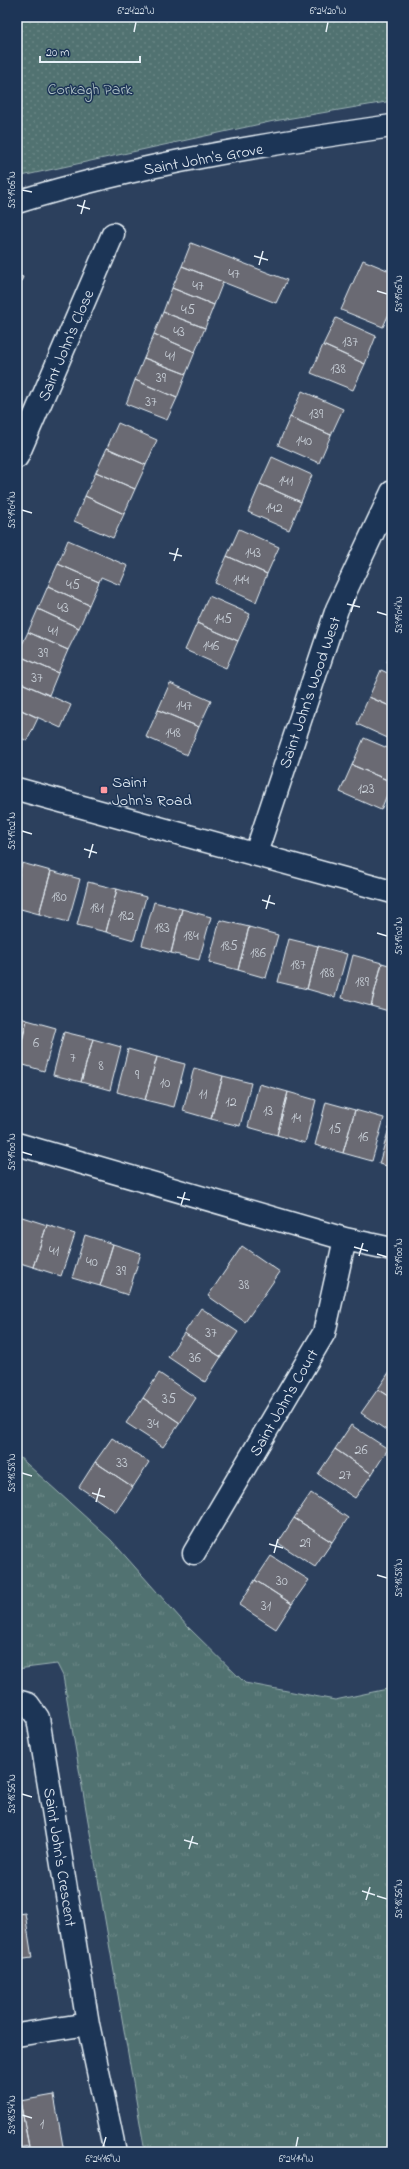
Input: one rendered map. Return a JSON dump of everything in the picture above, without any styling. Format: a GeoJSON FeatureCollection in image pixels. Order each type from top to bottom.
{"type":"FeatureCollection","features":[{"type":"Feature","properties":{"kind":"street","name":"Saint John's Grove"},"geometry":{"type":"LineString","coordinates":[[17,202],[68,186],[153,166],[392,126]]}},
{"type":"Feature","properties":{"kind":"street","name":"Saint John's Close"},"geometry":{"type":"LineString","coordinates":[[17,457],[113,234]]}},
{"type":"Feature","properties":{"kind":"street","name":"Saint John's Wood West"},"geometry":{"type":"LineString","coordinates":[[256,853],[337,609],[392,492]]}},
{"type":"Feature","properties":{"kind":"street"},"geometry":{"type":"LineString","coordinates":[[17,789],[256,853],[392,892]]}},
{"type":"Feature","properties":{"kind":"street"},"geometry":{"type":"LineString","coordinates":[[17,1144],[345,1239],[392,1249]]}},
{"type":"Feature","properties":{"kind":"street","name":"Saint John's Court"},"geometry":{"type":"LineString","coordinates":[[194,1553],[324,1333],[345,1239]]}},
{"type":"Feature","properties":{"kind":"street","name":"Saint John's Crescent"},"geometry":{"type":"LineString","coordinates":[[17,1701],[28,1704],[38,1718],[88,2024],[115,2152]]}},
{"type":"Feature","properties":{"kind":"street"},"geometry":{"type":"LineString","coordinates":[[17,2035],[88,2024]]}},
{"type":"Feature","properties":{"kind":"green space","name":"Corkagh Park"},"geometry":{"type":"Polygon","coordinates":[[[17,17],[392,17],[392,101],[274,121],[17,177],[17,17]]]}},
{"type":"Feature","properties":{"kind":"green space"},"geometry":{"type":"Polygon","coordinates":[[[17,1455],[111,1540],[188,1627],[245,1683],[335,1700],[392,1688],[392,2152],[145,2152],[63,1676],[57,1664],[17,1669],[17,1455]]]}},
{"type":"Feature","properties":{"kind":"building"},"geometry":{"type":"Polygon","coordinates":[[[191,243],[287,280],[276,303],[182,266],[191,243]]]}},
{"type":"Feature","properties":{"kind":"building"},"geometry":{"type":"Polygon","coordinates":[[[363,260],[392,272],[392,307],[383,327],[341,310],[363,260]]]}},
{"type":"Feature","properties":{"kind":"building"},"geometry":{"type":"Polygon","coordinates":[[[182,266],[223,282],[214,305],[172,288],[182,266]]]}},
{"type":"Feature","properties":{"kind":"building"},"geometry":{"type":"Polygon","coordinates":[[[17,275],[23,277],[17,291],[17,275]]]}},
{"type":"Feature","properties":{"kind":"building"},"geometry":{"type":"Polygon","coordinates":[[[172,288],[214,305],[205,328],[163,312],[172,288]]]}},
{"type":"Feature","properties":{"kind":"building"},"geometry":{"type":"Polygon","coordinates":[[[163,312],[205,328],[195,352],[154,334],[163,312]]]}},
{"type":"Feature","properties":{"kind":"building"},"geometry":{"type":"Polygon","coordinates":[[[336,318],[376,336],[365,364],[323,345],[336,318]]]}},
{"type":"Feature","properties":{"kind":"building"},"geometry":{"type":"Polygon","coordinates":[[[154,334],[195,352],[186,374],[144,358],[154,334]]]}},
{"type":"Feature","properties":{"kind":"building"},"geometry":{"type":"Polygon","coordinates":[[[323,345],[365,364],[353,390],[311,373],[323,345]]]}},
{"type":"Feature","properties":{"kind":"building"},"geometry":{"type":"Polygon","coordinates":[[[144,358],[186,374],[177,398],[135,380],[144,358]]]}},
{"type":"Feature","properties":{"kind":"building"},"geometry":{"type":"Polygon","coordinates":[[[135,380],[177,398],[167,420],[126,404],[135,380]]]}},
{"type":"Feature","properties":{"kind":"building"},"geometry":{"type":"Polygon","coordinates":[[[302,391],[343,409],[331,435],[290,417],[302,391]]]}},
{"type":"Feature","properties":{"kind":"building"},"geometry":{"type":"Polygon","coordinates":[[[290,417],[331,435],[319,463],[278,445],[290,417]]]}},
{"type":"Feature","properties":{"kind":"building"},"geometry":{"type":"Polygon","coordinates":[[[118,423],[157,440],[146,465],[107,448],[118,423]]]}},
{"type":"Feature","properties":{"kind":"building"},"geometry":{"type":"Polygon","coordinates":[[[107,448],[146,465],[135,489],[96,472],[107,448]]]}},
{"type":"Feature","properties":{"kind":"building"},"geometry":{"type":"Polygon","coordinates":[[[272,457],[312,475],[301,502],[260,484],[272,457]]]}},
{"type":"Feature","properties":{"kind":"building"},"geometry":{"type":"Polygon","coordinates":[[[96,472],[135,489],[124,514],[85,496],[96,472]]]}},
{"type":"Feature","properties":{"kind":"building"},"geometry":{"type":"Polygon","coordinates":[[[260,484],[301,502],[289,530],[248,512],[260,484]]]}},
{"type":"Feature","properties":{"kind":"building"},"geometry":{"type":"Polygon","coordinates":[[[85,496],[124,514],[113,538],[74,521],[85,496]]]}},
{"type":"Feature","properties":{"kind":"building"},"geometry":{"type":"Polygon","coordinates":[[[239,529],[279,547],[267,574],[227,556],[239,529]]]}},
{"type":"Feature","properties":{"kind":"building"},"geometry":{"type":"Polygon","coordinates":[[[68,540],[128,566],[120,585],[101,577],[99,582],[58,564],[68,540]]]}},
{"type":"Feature","properties":{"kind":"building"},"geometry":{"type":"Polygon","coordinates":[[[227,556],[267,574],[256,602],[215,583],[227,556]]]}},
{"type":"Feature","properties":{"kind":"building"},"geometry":{"type":"Polygon","coordinates":[[[58,564],[99,582],[89,605],[48,586],[58,564]]]}},
{"type":"Feature","properties":{"kind":"building"},"geometry":{"type":"Polygon","coordinates":[[[48,586],[89,605],[79,628],[38,609],[48,586]]]}},
{"type":"Feature","properties":{"kind":"building"},"geometry":{"type":"Polygon","coordinates":[[[209,596],[250,614],[238,641],[197,623],[209,596]]]}},
{"type":"Feature","properties":{"kind":"building"},"geometry":{"type":"Polygon","coordinates":[[[38,609],[79,628],[68,650],[28,632],[38,609]]]}},
{"type":"Feature","properties":{"kind":"building"},"geometry":{"type":"Polygon","coordinates":[[[197,623],[238,641],[226,668],[185,650],[197,623]]]}},
{"type":"Feature","properties":{"kind":"building"},"geometry":{"type":"Polygon","coordinates":[[[28,632],[68,650],[58,673],[17,655],[28,632]]]}},
{"type":"Feature","properties":{"kind":"building"},"geometry":{"type":"Polygon","coordinates":[[[392,650],[392,664],[387,662],[392,650]]]}},
{"type":"Feature","properties":{"kind":"building"},"geometry":{"type":"Polygon","coordinates":[[[17,655],[58,673],[49,695],[17,681],[17,655]]]}},
{"type":"Feature","properties":{"kind":"building"},"geometry":{"type":"Polygon","coordinates":[[[381,670],[392,675],[392,707],[369,697],[381,670]]]}},
{"type":"Feature","properties":{"kind":"building"},"geometry":{"type":"Polygon","coordinates":[[[17,681],[71,705],[61,728],[17,708],[17,681]]]}},
{"type":"Feature","properties":{"kind":"building"},"geometry":{"type":"Polygon","coordinates":[[[170,683],[211,701],[199,727],[158,710],[170,683]]]}},
{"type":"Feature","properties":{"kind":"building"},"geometry":{"type":"Polygon","coordinates":[[[369,697],[392,707],[392,740],[357,724],[369,697]]]}},
{"type":"Feature","properties":{"kind":"building"},"geometry":{"type":"Polygon","coordinates":[[[17,708],[38,718],[27,741],[17,736],[17,708]]]}},
{"type":"Feature","properties":{"kind":"building"},"geometry":{"type":"Polygon","coordinates":[[[158,710],[199,727],[187,755],[146,737],[158,710]]]}},
{"type":"Feature","properties":{"kind":"building"},"geometry":{"type":"Polygon","coordinates":[[[364,738],[392,750],[392,782],[352,765],[364,738]]]}},
{"type":"Feature","properties":{"kind":"building"},"geometry":{"type":"Polygon","coordinates":[[[352,765],[392,782],[381,810],[340,792],[352,765]]]}},
{"type":"Feature","properties":{"kind":"building"},"geometry":{"type":"Polygon","coordinates":[[[22,863],[51,871],[39,914],[17,908],[17,883],[22,863]]]}},
{"type":"Feature","properties":{"kind":"building"},"geometry":{"type":"Polygon","coordinates":[[[51,871],[80,879],[68,922],[39,914],[51,871]]]}},
{"type":"Feature","properties":{"kind":"building"},"geometry":{"type":"Polygon","coordinates":[[[88,882],[117,889],[106,932],[77,925],[88,882]]]}},
{"type":"Feature","properties":{"kind":"building"},"geometry":{"type":"Polygon","coordinates":[[[117,889],[146,897],[134,940],[106,932],[117,889]]]}},
{"type":"Feature","properties":{"kind":"building"},"geometry":{"type":"Polygon","coordinates":[[[154,902],[182,909],[171,953],[142,945],[154,902]]]}},
{"type":"Feature","properties":{"kind":"building"},"geometry":{"type":"Polygon","coordinates":[[[182,909],[211,917],[199,960],[171,953],[182,909]]]}},
{"type":"Feature","properties":{"kind":"building"},"geometry":{"type":"Polygon","coordinates":[[[220,920],[249,927],[238,970],[209,962],[220,920]]]}},
{"type":"Feature","properties":{"kind":"building"},"geometry":{"type":"Polygon","coordinates":[[[249,927],[278,935],[266,978],[238,970],[249,927]]]}},
{"type":"Feature","properties":{"kind":"building"},"geometry":{"type":"Polygon","coordinates":[[[289,939],[318,946],[307,989],[278,982],[289,939]]]}},
{"type":"Feature","properties":{"kind":"building"},"geometry":{"type":"Polygon","coordinates":[[[318,946],[347,954],[335,997],[307,989],[318,946]]]}},
{"type":"Feature","properties":{"kind":"building"},"geometry":{"type":"Polygon","coordinates":[[[353,955],[382,963],[371,1006],[342,998],[353,955]]]}},
{"type":"Feature","properties":{"kind":"building"},"geometry":{"type":"Polygon","coordinates":[[[382,963],[392,966],[392,1012],[371,1006],[382,963]]]}},
{"type":"Feature","properties":{"kind":"building"},"geometry":{"type":"Polygon","coordinates":[[[17,1017],[27,1020],[17,1057],[17,1017]]]}},
{"type":"Feature","properties":{"kind":"building"},"geometry":{"type":"Polygon","coordinates":[[[27,1020],[56,1028],[44,1071],[17,1063],[27,1020]]]}},
{"type":"Feature","properties":{"kind":"building"},"geometry":{"type":"Polygon","coordinates":[[[64,1032],[93,1039],[81,1082],[53,1075],[64,1032]]]}},
{"type":"Feature","properties":{"kind":"building"},"geometry":{"type":"Polygon","coordinates":[[[93,1039],[121,1047],[110,1090],[81,1082],[93,1039]]]}},
{"type":"Feature","properties":{"kind":"building"},"geometry":{"type":"Polygon","coordinates":[[[128,1049],[157,1057],[145,1100],[117,1092],[128,1049]]]}},
{"type":"Feature","properties":{"kind":"building"},"geometry":{"type":"Polygon","coordinates":[[[157,1057],[185,1064],[174,1107],[145,1100],[157,1057]]]}},
{"type":"Feature","properties":{"kind":"building"},"geometry":{"type":"Polygon","coordinates":[[[194,1068],[223,1076],[211,1119],[183,1111],[194,1068]]]}},
{"type":"Feature","properties":{"kind":"building"},"geometry":{"type":"Polygon","coordinates":[[[223,1076],[251,1083],[240,1126],[211,1119],[223,1076]]]}},
{"type":"Feature","properties":{"kind":"building"},"geometry":{"type":"Polygon","coordinates":[[[259,1084],[288,1092],[277,1135],[248,1127],[259,1084]]]}},
{"type":"Feature","properties":{"kind":"building"},"geometry":{"type":"Polygon","coordinates":[[[288,1092],[316,1100],[305,1143],[277,1135],[288,1092]]]}},
{"type":"Feature","properties":{"kind":"building"},"geometry":{"type":"Polygon","coordinates":[[[326,1102],[355,1110],[343,1153],[315,1145],[326,1102]]]}},
{"type":"Feature","properties":{"kind":"building"},"geometry":{"type":"Polygon","coordinates":[[[355,1110],[384,1118],[372,1161],[343,1153],[355,1110]]]}},
{"type":"Feature","properties":{"kind":"building"},"geometry":{"type":"Polygon","coordinates":[[[392,1121],[392,1167],[379,1164],[392,1121]]]}},
{"type":"Feature","properties":{"kind":"building"},"geometry":{"type":"Polygon","coordinates":[[[19,1216],[47,1225],[33,1267],[17,1262],[19,1216]]]}},
{"type":"Feature","properties":{"kind":"building"},"geometry":{"type":"Polygon","coordinates":[[[47,1225],[75,1234],[61,1276],[33,1267],[47,1225]]]}},
{"type":"Feature","properties":{"kind":"building"},"geometry":{"type":"Polygon","coordinates":[[[85,1235],[113,1244],[100,1286],[72,1278],[85,1235]]]}},
{"type":"Feature","properties":{"kind":"building"},"geometry":{"type":"Polygon","coordinates":[[[113,1244],[141,1253],[128,1295],[100,1286],[113,1244]]]}},
{"type":"Feature","properties":{"kind":"building"},"geometry":{"type":"Polygon","coordinates":[[[242,1246],[280,1272],[245,1322],[208,1296],[242,1246]]]}},
{"type":"Feature","properties":{"kind":"building"},"geometry":{"type":"Polygon","coordinates":[[[201,1308],[238,1332],[221,1357],[184,1333],[201,1308]]]}},
{"type":"Feature","properties":{"kind":"building"},"geometry":{"type":"Polygon","coordinates":[[[184,1333],[221,1357],[205,1382],[168,1357],[184,1333]]]}},
{"type":"Feature","properties":{"kind":"building"},"geometry":{"type":"Polygon","coordinates":[[[392,1368],[392,1398],[378,1389],[392,1368]]]}},
{"type":"Feature","properties":{"kind":"building"},"geometry":{"type":"Polygon","coordinates":[[[159,1373],[196,1398],[180,1423],[143,1398],[159,1373]]]}},
{"type":"Feature","properties":{"kind":"building"},"geometry":{"type":"Polygon","coordinates":[[[378,1389],[392,1398],[392,1434],[361,1413],[378,1389]]]}},
{"type":"Feature","properties":{"kind":"building"},"geometry":{"type":"Polygon","coordinates":[[[143,1398],[180,1423],[163,1447],[126,1423],[143,1398]]]}},
{"type":"Feature","properties":{"kind":"building"},"geometry":{"type":"Polygon","coordinates":[[[351,1425],[388,1449],[372,1474],[335,1449],[351,1425]]]}},
{"type":"Feature","properties":{"kind":"building"},"geometry":{"type":"Polygon","coordinates":[[[112,1438],[149,1462],[133,1487],[95,1462],[112,1438]]]}},
{"type":"Feature","properties":{"kind":"building"},"geometry":{"type":"Polygon","coordinates":[[[335,1449],[372,1474],[355,1498],[318,1474],[335,1449]]]}},
{"type":"Feature","properties":{"kind":"building"},"geometry":{"type":"Polygon","coordinates":[[[95,1462],[133,1487],[116,1512],[79,1487],[95,1462]]]}},
{"type":"Feature","properties":{"kind":"building"},"geometry":{"type":"Polygon","coordinates":[[[311,1493],[348,1518],[332,1542],[294,1518],[311,1493]]]}},
{"type":"Feature","properties":{"kind":"building"},"geometry":{"type":"Polygon","coordinates":[[[294,1518],[332,1542],[315,1567],[278,1543],[294,1518]]]}},
{"type":"Feature","properties":{"kind":"building"},"geometry":{"type":"Polygon","coordinates":[[[271,1556],[309,1580],[292,1604],[255,1580],[271,1556]]]}},
{"type":"Feature","properties":{"kind":"building"},"geometry":{"type":"Polygon","coordinates":[[[255,1580],[292,1604],[276,1629],[239,1605],[255,1580]]]}},
{"type":"Feature","properties":{"kind":"building"},"geometry":{"type":"Polygon","coordinates":[[[25,1913],[32,1958],[17,1960],[17,1914],[25,1913]]]}},
{"type":"Feature","properties":{"kind":"building"},"geometry":{"type":"Polygon","coordinates":[[[54,2095],[64,2152],[30,2152],[20,2101],[54,2095]]]}},
{"type":"Feature","properties":{"kind":"building"},"geometry":{"type":"Polygon","coordinates":[[[17,2101],[20,2101],[29,2146],[17,2148],[17,2101]]]}},
{"type":"Feature","properties":{"kind":"place","name":"Saint John's Road"},"geometry":{"type":"Point","coordinates":[104,790]}}]}
